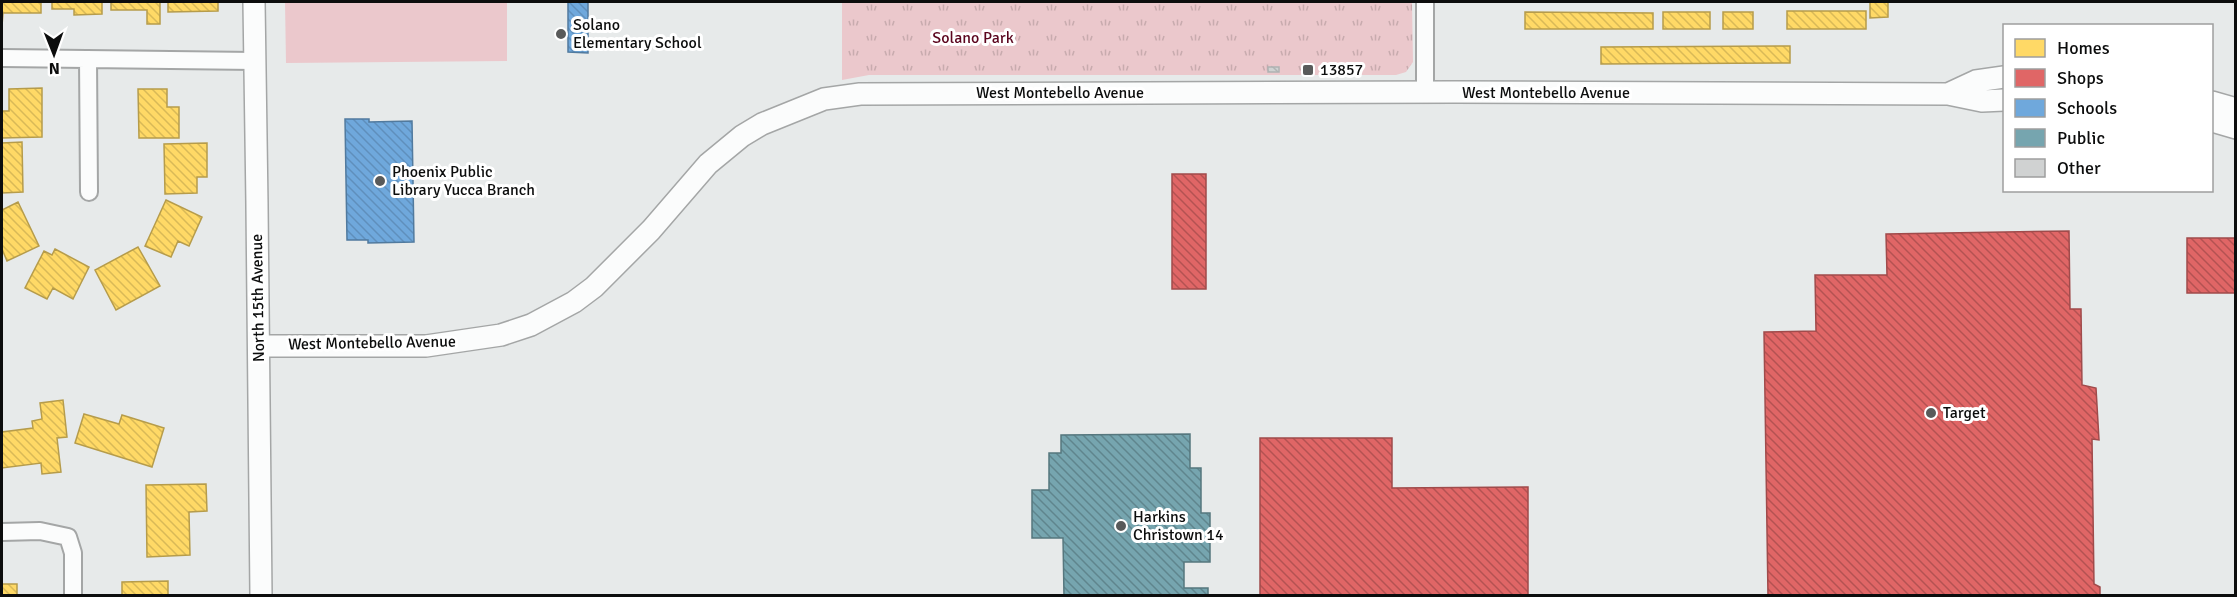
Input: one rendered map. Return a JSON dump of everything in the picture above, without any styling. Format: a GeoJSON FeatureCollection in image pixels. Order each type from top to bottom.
{"type":"FeatureCollection","features":[{"type":"Feature","properties":{"kind":"street","name":"North 15th Avenue"},"geometry":{"type":"LineString","coordinates":[[254,2],[261,596]]}},
{"type":"Feature","properties":{"kind":"street"},"geometry":{"type":"LineString","coordinates":[[1425,2],[1425,93]]}},
{"type":"Feature","properties":{"kind":"street"},"geometry":{"type":"LineString","coordinates":[[2,58],[255,61]]}},
{"type":"Feature","properties":{"kind":"street"},"geometry":{"type":"LineString","coordinates":[[88,59],[89,192]]}},
{"type":"Feature","properties":{"kind":"street","name":"West Montebello Avenue"},"geometry":{"type":"LineString","coordinates":[[1947,94],[1976,81],[2003,77]]}},
{"type":"Feature","properties":{"kind":"street","name":"West Montebello Avenue"},"geometry":{"type":"LineString","coordinates":[[259,346],[426,346],[492,337],[531,325],[574,302],[594,287],[651,230],[708,164],[742,136],[762,124],[824,99],[861,94],[932,93],[1425,93],[1947,94],[1982,101],[2003,100]]}},
{"type":"Feature","properties":{"kind":"street"},"geometry":{"type":"LineString","coordinates":[[2213,103],[2235,109]]}},
{"type":"Feature","properties":{"kind":"street"},"geometry":{"type":"LineString","coordinates":[[2213,122],[2235,128]]}},
{"type":"Feature","properties":{"kind":"street"},"geometry":{"type":"LineString","coordinates":[[2,532],[40,531],[68,537],[73,553],[73,596]]}},
{"type":"Feature","properties":{"kind":"green space"},"geometry":{"type":"Polygon","coordinates":[[[285,2],[507,2],[507,61],[286,63],[285,2]]]}},
{"type":"Feature","properties":{"kind":"green space","name":"Solano Park"},"geometry":{"type":"Polygon","coordinates":[[[842,2],[1412,2],[1413,62],[1406,72],[1396,75],[869,75],[842,80],[842,2]]]}},
{"type":"Feature","properties":{"kind":"building: Homes"},"geometry":{"type":"Polygon","coordinates":[[[2,2],[41,2],[41,13],[3,13],[2,26],[2,2]]]}},
{"type":"Feature","properties":{"kind":"building: Homes"},"geometry":{"type":"Polygon","coordinates":[[[52,2],[102,2],[102,14],[74,15],[74,9],[52,9],[52,2]]]}},
{"type":"Feature","properties":{"kind":"building: Homes"},"geometry":{"type":"Polygon","coordinates":[[[111,2],[160,2],[160,24],[147,24],[147,10],[111,10],[111,2]]]}},
{"type":"Feature","properties":{"kind":"building: Homes"},"geometry":{"type":"Polygon","coordinates":[[[168,2],[218,2],[218,11],[168,12],[168,2]]]}},
{"type":"Feature","properties":{"kind":"building: Homes"},"geometry":{"type":"Polygon","coordinates":[[[1870,2],[1888,2],[1888,17],[1870,18],[1870,2]]]}},
{"type":"Feature","properties":{"kind":"building: Homes"},"geometry":{"type":"Polygon","coordinates":[[[1787,11],[1866,11],[1866,29],[1787,29],[1787,11]]]}},
{"type":"Feature","properties":{"kind":"building: Homes"},"geometry":{"type":"Polygon","coordinates":[[[1525,12],[1653,13],[1653,29],[1525,29],[1525,12]]]}},
{"type":"Feature","properties":{"kind":"building: Homes"},"geometry":{"type":"Polygon","coordinates":[[[1663,12],[1710,12],[1710,29],[1663,29],[1663,12]]]}},
{"type":"Feature","properties":{"kind":"building: Homes"},"geometry":{"type":"Polygon","coordinates":[[[1723,12],[1753,12],[1753,29],[1723,29],[1723,12]]]}},
{"type":"Feature","properties":{"kind":"building: Homes"},"geometry":{"type":"Polygon","coordinates":[[[1790,46],[1790,63],[1601,64],[1601,47],[1790,46]]]}},
{"type":"Feature","properties":{"kind":"building: Homes"},"geometry":{"type":"Polygon","coordinates":[[[42,88],[42,137],[2,138],[2,111],[9,111],[9,89],[42,88]]]}},
{"type":"Feature","properties":{"kind":"building: Homes"},"geometry":{"type":"Polygon","coordinates":[[[138,89],[167,89],[167,107],[179,107],[179,138],[139,138],[138,89]]]}},
{"type":"Feature","properties":{"kind":"building: Homes"},"geometry":{"type":"Polygon","coordinates":[[[22,142],[23,192],[2,193],[2,143],[22,142]]]}},
{"type":"Feature","properties":{"kind":"building: Homes"},"geometry":{"type":"Polygon","coordinates":[[[207,143],[207,177],[197,177],[197,193],[165,194],[164,144],[207,143]]]}},
{"type":"Feature","properties":{"kind":"building: Homes"},"geometry":{"type":"Polygon","coordinates":[[[166,200],[202,217],[189,246],[178,241],[171,257],[145,246],[166,200]]]}},
{"type":"Feature","properties":{"kind":"building: Homes"},"geometry":{"type":"Polygon","coordinates":[[[18,202],[39,246],[7,261],[2,249],[2,210],[18,202]]]}},
{"type":"Feature","properties":{"kind":"building: Homes"},"geometry":{"type":"Polygon","coordinates":[[[138,247],[160,286],[116,310],[95,270],[138,247]]]}},
{"type":"Feature","properties":{"kind":"building: Homes"},"geometry":{"type":"Polygon","coordinates":[[[55,249],[89,267],[73,299],[53,288],[47,299],[25,288],[44,251],[52,255],[55,249]]]}},
{"type":"Feature","properties":{"kind":"building: Homes"},"geometry":{"type":"Polygon","coordinates":[[[63,400],[67,437],[57,438],[61,472],[42,474],[41,463],[2,468],[2,432],[33,428],[32,421],[42,419],[40,403],[63,400]]]}},
{"type":"Feature","properties":{"kind":"building: Homes"},"geometry":{"type":"Polygon","coordinates":[[[84,414],[119,424],[122,415],[164,428],[152,467],[75,443],[84,414]]]}},
{"type":"Feature","properties":{"kind":"building: Homes"},"geometry":{"type":"Polygon","coordinates":[[[206,484],[207,511],[189,512],[190,555],[147,557],[146,485],[206,484]]]}},
{"type":"Feature","properties":{"kind":"building: Homes"},"geometry":{"type":"Polygon","coordinates":[[[168,581],[168,596],[122,596],[122,582],[168,581]]]}},
{"type":"Feature","properties":{"kind":"building: Homes"},"geometry":{"type":"Polygon","coordinates":[[[2,584],[17,584],[17,596],[2,596],[2,584]]]}},
{"type":"Feature","properties":{"kind":"building: Shops"},"geometry":{"type":"Polygon","coordinates":[[[1172,174],[1206,174],[1206,289],[1172,289],[1172,174]]]}},
{"type":"Feature","properties":{"kind":"building: Shops","name":"Target"},"geometry":{"type":"Polygon","coordinates":[[[2069,231],[2070,309],[2081,309],[2082,385],[2096,388],[2099,440],[2092,439],[2094,584],[2100,587],[2100,596],[1768,596],[1764,332],[1816,331],[1815,275],[1887,275],[1886,234],[2069,231]]]}},
{"type":"Feature","properties":{"kind":"building: Shops"},"geometry":{"type":"Polygon","coordinates":[[[2187,238],[2236,238],[2236,293],[2187,293],[2187,238]]]}},
{"type":"Feature","properties":{"kind":"building: Shops"},"geometry":{"type":"Polygon","coordinates":[[[1260,438],[1392,438],[1392,488],[1528,487],[1528,596],[1260,596],[1260,438]]]}},
{"type":"Feature","properties":{"kind":"building: Schools"},"geometry":{"type":"Polygon","coordinates":[[[568,2],[588,2],[588,53],[568,52],[568,2]]]}},
{"type":"Feature","properties":{"kind":"building: Schools","name":"Phoenix Public Library Yucca Branch"},"geometry":{"type":"Polygon","coordinates":[[[345,119],[369,119],[369,122],[412,121],[414,242],[368,243],[368,240],[347,240],[345,119]]]}},
{"type":"Feature","properties":{"kind":"building: Public","name":"Harkins Christown 14"},"geometry":{"type":"Polygon","coordinates":[[[1190,434],[1190,468],[1201,468],[1201,513],[1210,513],[1210,562],[1184,562],[1184,588],[1208,588],[1208,596],[1064,596],[1063,538],[1032,538],[1032,490],[1049,490],[1049,453],[1061,453],[1061,435],[1190,434]]]}},
{"type":"Feature","properties":{"kind":"building: Other"},"geometry":{"type":"Polygon","coordinates":[[[1268,67],[1279,67],[1279,72],[1268,72],[1268,67]]]}},
{"type":"Feature","properties":{"kind":"place","name":"Solano Elementary School"},"geometry":{"type":"Point","coordinates":[561,34]}},
{"type":"Feature","properties":{"kind":"place","name":"13857"},"geometry":{"type":"Point","coordinates":[1308,70]}},
{"type":"Feature","properties":{"kind":"place","name":"Phoenix Public Library Yucca Branch"},"geometry":{"type":"Point","coordinates":[380,181]}},
{"type":"Feature","properties":{"kind":"place","name":"Target"},"geometry":{"type":"Point","coordinates":[1931,413]}},
{"type":"Feature","properties":{"kind":"place","name":"Harkins Christown 14"},"geometry":{"type":"Point","coordinates":[1121,526]}}]}
